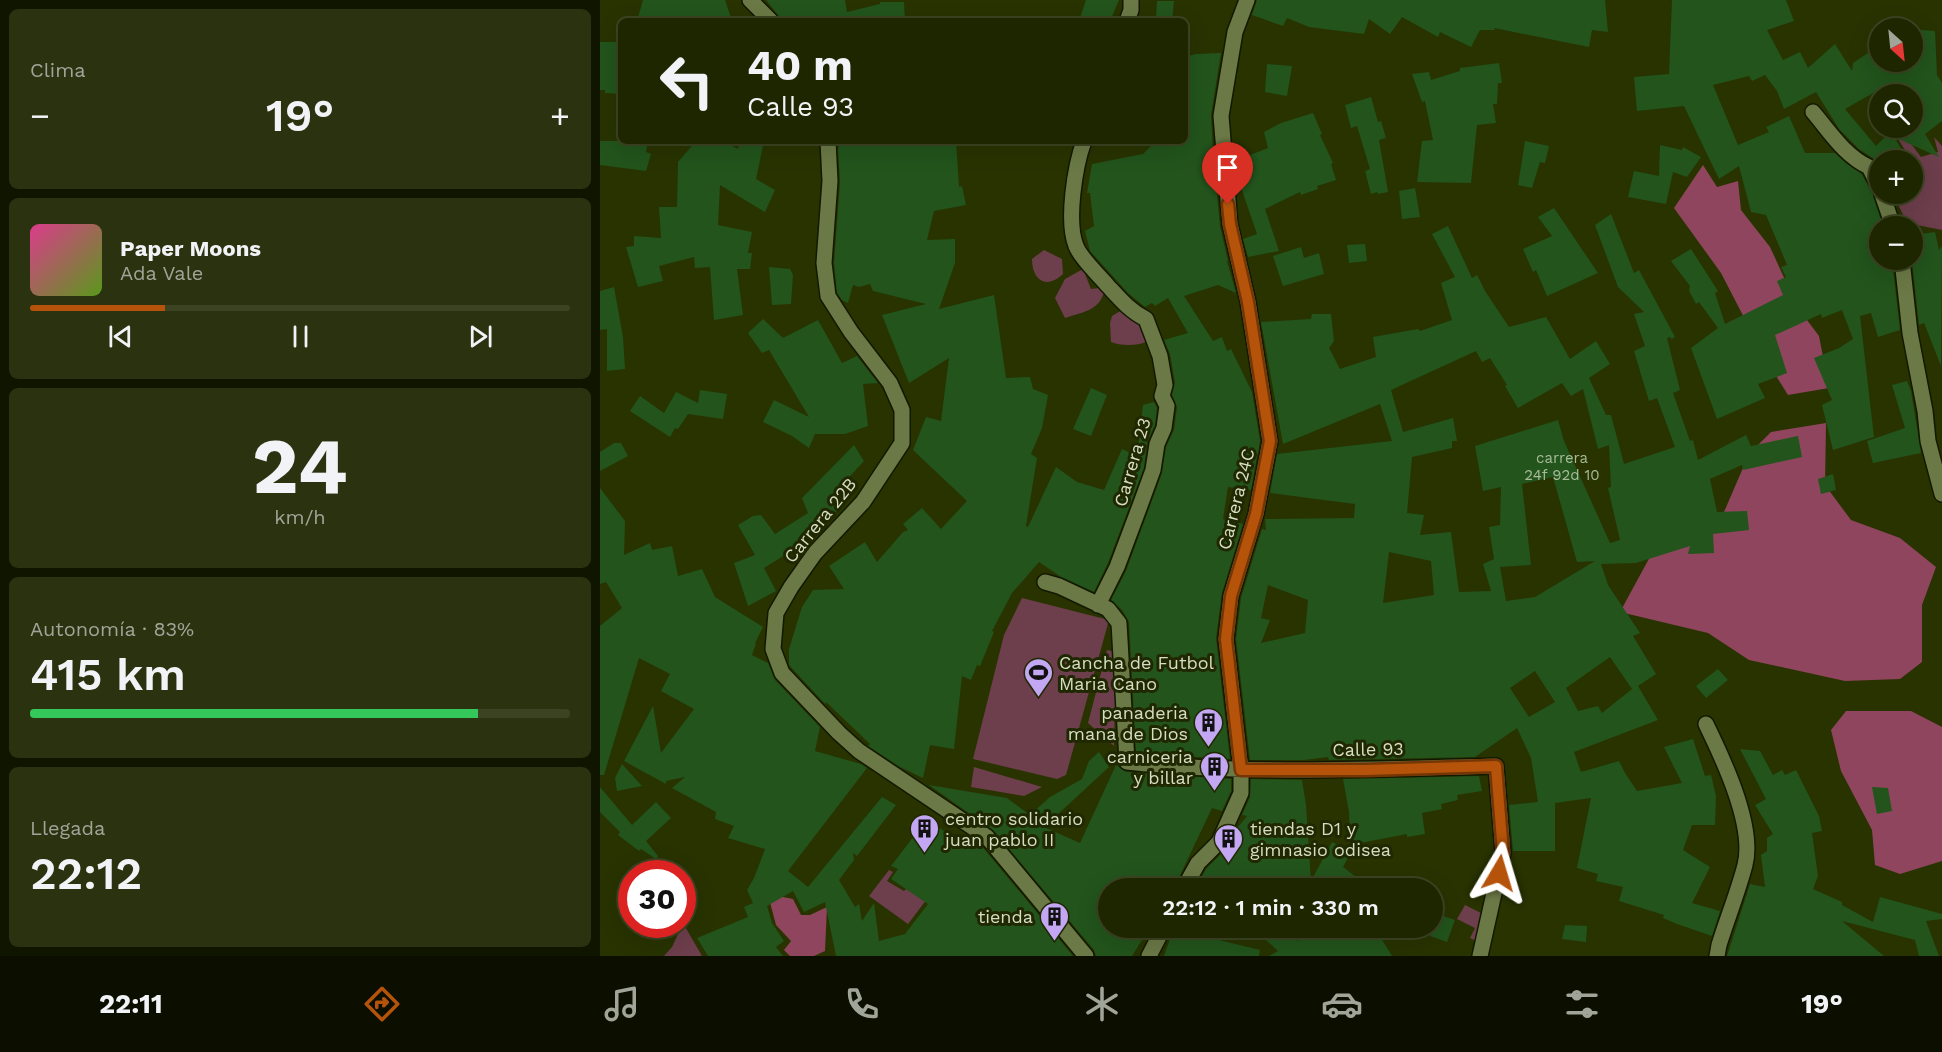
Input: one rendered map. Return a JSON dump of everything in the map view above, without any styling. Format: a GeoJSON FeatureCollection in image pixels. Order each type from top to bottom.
{"type":"FeatureCollection","features":[{"type":"Feature","properties":{"kind":"street"},"geometry":{"type":"LineString","coordinates":[[750,0],[768,18]]}},
{"type":"Feature","properties":{"kind":"street"},"geometry":{"type":"LineString","coordinates":[[1128,18],[1131,0]]}},
{"type":"Feature","properties":{"kind":"street","name":"Carrera 24C"},"geometry":{"type":"LineString","coordinates":[[1190,878],[1198,863],[1219,842],[1241,793],[1241,770],[1226,639],[1231,596],[1256,514],[1270,441],[1248,302],[1230,224],[1221,116],[1236,32],[1247,0]]}},
{"type":"Feature","properties":{"kind":"street"},"geometry":{"type":"LineString","coordinates":[[1813,112],[1844,150],[1857,162],[1869,167]]}},
{"type":"Feature","properties":{"kind":"street","name":"Carrera 22B"},"geometry":{"type":"LineString","coordinates":[[828,144],[830,181],[824,263],[828,296],[851,332],[890,383],[902,410],[902,443],[863,502],[815,553],[791,587],[776,613],[773,649],[782,673],[859,751],[987,837],[1086,956]]}},
{"type":"Feature","properties":{"kind":"street","name":"Carrera 23"},"geometry":{"type":"LineString","coordinates":[[1083,144],[1073,188],[1072,213],[1076,246],[1131,312],[1146,319],[1160,356],[1165,385],[1162,396],[1167,406],[1153,470],[1117,567],[1098,605]]}},
{"type":"Feature","properties":{"kind":"street"},"geometry":{"type":"LineString","coordinates":[[1903,270],[1910,333],[1925,411],[1928,441],[1942,494]]}},
{"type":"Feature","properties":{"kind":"street"},"geometry":{"type":"LineString","coordinates":[[1045,582],[1059,586],[1108,609],[1119,623],[1127,762],[1241,770]]}},
{"type":"Feature","properties":{"kind":"street"},"geometry":{"type":"LineString","coordinates":[[1706,724],[1718,748],[1745,824],[1746,863],[1717,956]]}},
{"type":"Feature","properties":{"kind":"street","name":"Calle 93"},"geometry":{"type":"LineString","coordinates":[[1241,770],[1366,770],[1496,766],[1503,853],[1480,956]]}},
{"type":"Feature","properties":{"kind":"street"},"geometry":{"type":"LineString","coordinates":[[1149,956],[1158,938]]}},
{"type":"Feature","properties":{"kind":"shaded area"},"geometry":{"type":"Polygon","coordinates":[[[1934,137],[1942,146],[1942,230],[1923,226],[1923,216],[1904,216],[1898,204],[1923,204],[1923,156],[1938,152],[1934,137]]]}},
{"type":"Feature","properties":{"kind":"shaded area"},"geometry":{"type":"Polygon","coordinates":[[[1898,138],[1907,138],[1916,150],[1905,150],[1898,138]]]}},
{"type":"Feature","properties":{"kind":"shaded area"},"geometry":{"type":"Polygon","coordinates":[[[1703,165],[1717,187],[1738,181],[1741,210],[1770,247],[1798,308],[1819,336],[1829,388],[1788,395],[1765,358],[1721,273],[1674,208],[1703,165]]]}},
{"type":"Feature","properties":{"kind":"shaded area"},"geometry":{"type":"Polygon","coordinates":[[[1044,250],[1062,259],[1063,274],[1057,279],[1046,282],[1037,277],[1032,259],[1044,250]]]}},
{"type":"Feature","properties":{"kind":"shaded area"},"geometry":{"type":"Polygon","coordinates":[[[1083,269],[1091,289],[1099,288],[1104,292],[1102,298],[1094,307],[1065,318],[1055,298],[1065,279],[1083,269]]]}},
{"type":"Feature","properties":{"kind":"shaded area"},"geometry":{"type":"Polygon","coordinates":[[[1122,310],[1142,327],[1146,342],[1128,345],[1111,342],[1112,316],[1122,310]]]}},
{"type":"Feature","properties":{"kind":"shaded area"},"geometry":{"type":"Polygon","coordinates":[[[1826,423],[1825,485],[1851,520],[1900,538],[1936,567],[1922,605],[1922,662],[1900,679],[1845,681],[1749,660],[1708,633],[1620,612],[1651,555],[1724,512],[1749,454],[1771,432],[1826,423]]]}},
{"type":"Feature","properties":{"kind":"shaded area","name":"Cancha de Futbol Maria Cano"},"geometry":{"type":"Polygon","coordinates":[[[1022,598],[1109,620],[1066,775],[1057,779],[973,759],[1004,635],[1022,598]]]}},
{"type":"Feature","properties":{"kind":"shaded area"},"geometry":{"type":"Polygon","coordinates":[[[1107,650],[1116,652],[1114,746],[1088,723],[1107,650]]]}},
{"type":"Feature","properties":{"kind":"shaded area"},"geometry":{"type":"Polygon","coordinates":[[[1846,711],[1911,711],[1942,727],[1942,861],[1900,874],[1875,865],[1872,830],[1841,771],[1831,730],[1846,711]]]}},
{"type":"Feature","properties":{"kind":"shaded area"},"geometry":{"type":"Polygon","coordinates":[[[974,767],[1042,787],[1024,796],[971,787],[974,767]]]}},
{"type":"Feature","properties":{"kind":"shaded area"},"geometry":{"type":"Polygon","coordinates":[[[960,841],[968,845],[908,924],[869,896],[889,870],[893,872],[887,881],[904,891],[915,880],[929,887],[960,841]]]}},
{"type":"Feature","properties":{"kind":"shaded area"},"geometry":{"type":"Polygon","coordinates":[[[775,885],[783,897],[793,899],[801,915],[810,915],[827,907],[825,951],[814,956],[790,956],[784,950],[791,941],[776,925],[767,891],[775,885]]]}},
{"type":"Feature","properties":{"kind":"shaded area"},"geometry":{"type":"Polygon","coordinates":[[[1465,905],[1493,919],[1480,943],[1470,938],[1475,928],[1457,919],[1465,905]]]}},
{"type":"Feature","properties":{"kind":"shaded area"},"geometry":{"type":"Polygon","coordinates":[[[676,938],[692,938],[702,956],[664,956],[676,938]]]}},
{"type":"Feature","properties":{"kind":"building"},"geometry":{"type":"Polygon","coordinates":[[[643,0],[725,0],[731,18],[638,18],[643,0]]]}},
{"type":"Feature","properties":{"kind":"building"},"geometry":{"type":"Polygon","coordinates":[[[766,0],[845,0],[847,12],[880,4],[880,2],[904,2],[905,18],[779,18],[766,0]]]}},
{"type":"Feature","properties":{"kind":"building"},"geometry":{"type":"Polygon","coordinates":[[[1086,0],[1119,0],[1111,18],[1080,18],[1086,0]]]}},
{"type":"Feature","properties":{"kind":"building"},"geometry":{"type":"Polygon","coordinates":[[[1257,0],[1605,0],[1608,32],[1592,30],[1589,47],[1494,28],[1495,30],[1480,30],[1471,47],[1440,32],[1438,37],[1402,17],[1390,34],[1369,19],[1364,34],[1309,27],[1287,18],[1283,26],[1252,15],[1257,0]]]}},
{"type":"Feature","properties":{"kind":"building"},"geometry":{"type":"Polygon","coordinates":[[[1672,0],[1786,0],[1794,21],[1767,30],[1783,60],[1800,52],[1808,68],[1835,44],[1852,71],[1853,63],[1869,52],[1869,72],[1923,72],[1923,30],[1935,31],[1937,75],[1942,83],[1942,121],[1925,134],[1939,157],[1896,138],[1923,138],[1923,84],[1869,84],[1869,95],[1845,109],[1876,146],[1884,138],[1895,138],[1902,150],[1869,150],[1869,156],[1839,129],[1816,92],[1784,109],[1777,91],[1765,75],[1752,81],[1749,76],[1713,85],[1738,145],[1769,132],[1766,127],[1789,116],[1805,153],[1835,153],[1862,174],[1869,187],[1869,204],[1876,204],[1880,216],[1869,216],[1869,270],[1893,270],[1900,330],[1878,337],[1871,313],[1860,316],[1874,437],[1833,450],[1822,405],[1832,400],[1814,358],[1839,348],[1853,339],[1842,310],[1822,318],[1821,314],[1775,335],[1787,373],[1758,384],[1765,398],[1717,419],[1691,348],[1718,328],[1699,302],[1696,304],[1689,291],[1690,286],[1671,261],[1691,249],[1718,291],[1715,293],[1725,324],[1783,295],[1777,281],[1786,277],[1781,267],[1787,265],[1766,215],[1751,212],[1739,166],[1719,179],[1684,106],[1637,111],[1634,77],[1669,74],[1672,0]]]}},
{"type":"Feature","properties":{"kind":"building"},"geometry":{"type":"Polygon","coordinates":[[[1157,1],[1174,1],[1172,18],[1156,18],[1157,1]]]}},
{"type":"Feature","properties":{"kind":"building"},"geometry":{"type":"Polygon","coordinates":[[[600,42],[618,42],[618,94],[605,93],[605,90],[600,90],[600,42]]]}},
{"type":"Feature","properties":{"kind":"building"},"geometry":{"type":"Polygon","coordinates":[[[1221,53],[1211,115],[1213,153],[1220,226],[1236,293],[1218,285],[1184,296],[1213,341],[1222,337],[1227,351],[1231,349],[1252,392],[1260,441],[1258,454],[1255,455],[1257,456],[1251,490],[1228,487],[1223,519],[1243,524],[1222,593],[1216,638],[1230,759],[1136,753],[1129,622],[1122,610],[1111,600],[1126,571],[1162,473],[1166,447],[1174,430],[1177,407],[1172,395],[1175,383],[1170,354],[1164,340],[1188,333],[1168,298],[1155,306],[1152,303],[1145,307],[1128,293],[1090,251],[1085,231],[1094,226],[1090,193],[1087,193],[1092,164],[1143,154],[1153,144],[1188,144],[1188,56],[1221,53]]]}},
{"type":"Feature","properties":{"kind":"building"},"geometry":{"type":"Polygon","coordinates":[[[1499,63],[1502,83],[1498,83],[1497,104],[1493,104],[1496,123],[1477,125],[1471,183],[1417,182],[1422,141],[1433,140],[1425,101],[1422,102],[1412,74],[1429,72],[1431,80],[1460,71],[1460,68],[1499,63]]]}},
{"type":"Feature","properties":{"kind":"building"},"geometry":{"type":"Polygon","coordinates":[[[1267,64],[1292,66],[1287,96],[1265,92],[1267,64]]]}},
{"type":"Feature","properties":{"kind":"building"},"geometry":{"type":"Polygon","coordinates":[[[1371,97],[1378,122],[1381,121],[1386,138],[1379,140],[1388,192],[1378,194],[1377,192],[1371,194],[1365,171],[1370,169],[1357,126],[1351,128],[1345,105],[1371,97]]]}},
{"type":"Feature","properties":{"kind":"building"},"geometry":{"type":"Polygon","coordinates":[[[1313,113],[1333,163],[1331,164],[1336,180],[1317,186],[1318,189],[1301,195],[1300,192],[1265,209],[1279,251],[1248,257],[1243,239],[1257,234],[1236,173],[1235,161],[1268,148],[1264,132],[1281,123],[1313,113]]]}},
{"type":"Feature","properties":{"kind":"building"},"geometry":{"type":"Polygon","coordinates":[[[600,141],[618,141],[618,144],[647,144],[646,152],[651,154],[646,171],[600,165],[600,141]]]}},
{"type":"Feature","properties":{"kind":"building"},"geometry":{"type":"Polygon","coordinates":[[[1525,141],[1549,146],[1545,163],[1540,162],[1532,188],[1518,185],[1525,141]]]}},
{"type":"Feature","properties":{"kind":"building"},"geometry":{"type":"Polygon","coordinates":[[[693,144],[727,144],[738,149],[739,144],[763,144],[756,179],[775,190],[765,212],[720,185],[718,225],[752,232],[748,253],[752,253],[750,269],[737,269],[743,315],[714,320],[710,267],[695,268],[694,257],[659,266],[663,281],[638,287],[626,247],[634,246],[634,236],[661,238],[659,207],[677,207],[678,162],[693,144]]]}},
{"type":"Feature","properties":{"kind":"building"},"geometry":{"type":"Polygon","coordinates":[[[840,144],[956,144],[959,187],[962,186],[966,205],[934,211],[927,240],[955,239],[955,263],[939,309],[994,295],[1006,378],[1030,377],[1033,389],[1048,395],[1042,428],[1031,454],[1037,458],[1026,526],[1028,527],[1056,467],[1077,482],[1104,490],[1122,449],[1137,456],[1143,405],[1154,402],[1157,408],[1155,425],[1147,442],[1144,468],[1108,563],[1094,592],[1061,577],[1039,562],[1012,593],[992,631],[994,632],[980,666],[977,665],[971,680],[962,676],[954,749],[930,745],[923,778],[900,767],[868,746],[870,744],[826,702],[825,704],[789,665],[789,649],[802,607],[813,590],[844,589],[829,566],[865,542],[877,562],[903,532],[908,530],[903,524],[922,508],[941,529],[967,501],[913,450],[926,417],[941,421],[949,358],[909,383],[882,315],[926,304],[873,291],[870,284],[859,287],[853,285],[848,303],[842,300],[837,293],[834,263],[840,182],[838,149],[840,144]]]}},
{"type":"Feature","properties":{"kind":"building"},"geometry":{"type":"Polygon","coordinates":[[[1660,145],[1682,150],[1683,147],[1701,157],[1687,177],[1673,172],[1666,204],[1628,197],[1634,171],[1659,176],[1660,145]]]}},
{"type":"Feature","properties":{"kind":"building"},"geometry":{"type":"Polygon","coordinates":[[[1415,188],[1420,217],[1402,219],[1399,191],[1415,188]]]}},
{"type":"Feature","properties":{"kind":"building"},"geometry":{"type":"Polygon","coordinates":[[[1554,208],[1598,273],[1547,296],[1536,270],[1533,272],[1523,249],[1552,236],[1538,217],[1554,208]]]}},
{"type":"Feature","properties":{"kind":"building"},"geometry":{"type":"Polygon","coordinates":[[[1611,214],[1634,273],[1639,270],[1675,337],[1667,338],[1680,390],[1673,393],[1690,441],[1693,440],[1698,460],[1746,435],[1751,446],[1798,436],[1802,457],[1743,470],[1742,465],[1710,479],[1717,512],[1747,511],[1749,530],[1713,534],[1714,553],[1688,554],[1690,546],[1636,563],[1601,564],[1608,585],[1640,633],[1633,636],[1656,674],[1638,686],[1658,720],[1574,752],[1581,772],[1619,761],[1637,791],[1682,783],[1664,747],[1693,739],[1705,776],[1711,775],[1716,796],[1715,825],[1692,825],[1683,850],[1710,867],[1692,903],[1720,911],[1712,936],[1663,918],[1664,915],[1619,901],[1623,887],[1596,881],[1598,874],[1577,868],[1591,798],[1555,803],[1555,851],[1513,851],[1509,805],[1538,802],[1531,758],[1517,728],[1475,757],[1329,760],[1328,757],[1304,760],[1250,760],[1236,639],[1241,598],[1262,529],[1266,530],[1265,519],[1354,518],[1355,504],[1270,493],[1277,454],[1392,441],[1380,404],[1283,444],[1261,322],[1311,319],[1312,314],[1331,314],[1334,341],[1329,348],[1340,369],[1376,357],[1373,337],[1418,329],[1420,331],[1452,320],[1441,283],[1455,277],[1432,234],[1448,226],[1472,278],[1477,275],[1509,327],[1546,317],[1570,359],[1596,341],[1610,364],[1589,378],[1606,415],[1611,415],[1624,464],[1675,447],[1657,398],[1649,401],[1634,351],[1645,346],[1634,314],[1644,312],[1618,287],[1595,225],[1611,214]],[[1476,351],[1391,390],[1403,432],[1453,418],[1457,441],[1452,441],[1452,448],[1412,457],[1407,513],[1424,515],[1420,535],[1451,532],[1459,592],[1491,591],[1483,564],[1494,559],[1489,527],[1500,525],[1501,487],[1483,491],[1475,446],[1558,420],[1564,441],[1610,543],[1620,540],[1608,488],[1611,487],[1609,445],[1598,449],[1583,389],[1571,396],[1562,383],[1518,408],[1490,358],[1482,362],[1476,351]],[[1553,477],[1522,484],[1531,565],[1500,567],[1506,601],[1535,597],[1595,561],[1577,562],[1553,477]],[[1389,552],[1383,603],[1434,595],[1431,561],[1389,552]],[[1268,585],[1261,618],[1270,620],[1261,643],[1305,633],[1308,600],[1268,585]],[[1610,657],[1566,688],[1578,711],[1598,706],[1602,713],[1632,689],[1610,657]],[[1535,671],[1510,688],[1529,717],[1555,702],[1535,671]]]}},
{"type":"Feature","properties":{"kind":"building"},"geometry":{"type":"Polygon","coordinates":[[[1935,232],[1939,250],[1942,246],[1941,366],[1924,323],[1919,325],[1913,270],[1923,270],[1923,234],[1935,232]]]}},
{"type":"Feature","properties":{"kind":"building"},"geometry":{"type":"Polygon","coordinates":[[[1365,244],[1367,261],[1349,263],[1347,245],[1365,244]]]}},
{"type":"Feature","properties":{"kind":"building"},"geometry":{"type":"Polygon","coordinates":[[[1301,247],[1304,258],[1319,253],[1324,274],[1283,286],[1273,256],[1301,247]]]}},
{"type":"Feature","properties":{"kind":"building"},"geometry":{"type":"Polygon","coordinates":[[[769,267],[790,269],[793,275],[791,304],[772,305],[769,267]]]}},
{"type":"Feature","properties":{"kind":"building"},"geometry":{"type":"Polygon","coordinates":[[[614,287],[623,337],[625,369],[607,371],[607,329],[600,330],[600,291],[614,287]]]}},
{"type":"Feature","properties":{"kind":"building"},"geometry":{"type":"Polygon","coordinates":[[[763,319],[783,338],[818,320],[842,363],[857,356],[878,383],[863,384],[868,426],[845,434],[815,434],[809,448],[792,436],[763,422],[774,400],[809,417],[769,350],[762,353],[748,333],[763,319]]]}},
{"type":"Feature","properties":{"kind":"building"},"geometry":{"type":"Polygon","coordinates":[[[1907,381],[1911,391],[1921,453],[1873,463],[1867,441],[1905,428],[1892,385],[1907,381]]]}},
{"type":"Feature","properties":{"kind":"building"},"geometry":{"type":"Polygon","coordinates":[[[1091,388],[1107,395],[1091,436],[1073,429],[1091,388]]]}},
{"type":"Feature","properties":{"kind":"building"},"geometry":{"type":"Polygon","coordinates":[[[700,390],[727,394],[723,419],[688,414],[670,437],[630,411],[640,396],[664,413],[676,392],[698,403],[700,390]]]}},
{"type":"Feature","properties":{"kind":"building"},"geometry":{"type":"Polygon","coordinates":[[[614,443],[621,443],[628,456],[600,471],[600,452],[614,443]]]}},
{"type":"Feature","properties":{"kind":"building"},"geometry":{"type":"Polygon","coordinates":[[[854,445],[864,461],[829,499],[837,511],[801,538],[804,543],[764,568],[776,591],[748,606],[734,563],[755,555],[738,525],[753,516],[761,515],[775,534],[808,513],[802,498],[854,445]]]}},
{"type":"Feature","properties":{"kind":"building"},"geometry":{"type":"Polygon","coordinates":[[[1833,474],[1836,490],[1821,494],[1818,479],[1833,474]]]}},
{"type":"Feature","properties":{"kind":"building"},"geometry":{"type":"Polygon","coordinates":[[[600,488],[625,521],[624,555],[650,543],[652,550],[672,546],[678,576],[702,569],[715,597],[763,627],[752,655],[768,663],[775,680],[820,727],[815,751],[861,764],[867,768],[788,871],[808,887],[882,797],[896,805],[857,856],[853,853],[854,860],[839,880],[855,907],[859,904],[862,921],[874,903],[879,941],[905,934],[928,904],[891,879],[898,869],[891,866],[927,819],[968,848],[974,840],[980,844],[1073,956],[836,956],[825,902],[804,912],[793,891],[767,906],[772,923],[784,941],[776,947],[783,956],[708,956],[697,938],[748,917],[744,907],[753,903],[747,890],[765,849],[728,838],[734,826],[715,819],[716,812],[672,788],[685,777],[666,781],[666,784],[624,761],[653,706],[661,753],[694,709],[661,691],[670,674],[639,658],[604,775],[600,775],[600,626],[622,608],[606,582],[600,584],[600,488]]]}},
{"type":"Feature","properties":{"kind":"building"},"geometry":{"type":"Polygon","coordinates":[[[1718,669],[1728,680],[1706,698],[1696,686],[1718,669]]]}},
{"type":"Feature","properties":{"kind":"building"},"geometry":{"type":"Polygon","coordinates":[[[1740,749],[1760,751],[1773,775],[1782,770],[1785,775],[1796,770],[1819,816],[1822,831],[1812,833],[1818,876],[1813,889],[1842,902],[1842,905],[1873,922],[1880,897],[1942,914],[1942,919],[1926,921],[1939,956],[1919,956],[1915,940],[1842,921],[1884,956],[1727,956],[1750,884],[1765,887],[1761,855],[1767,851],[1767,838],[1773,834],[1755,805],[1766,799],[1740,749]]]}},
{"type":"Feature","properties":{"kind":"building"},"geometry":{"type":"Polygon","coordinates":[[[1099,752],[1109,767],[1044,827],[1080,843],[1116,765],[1126,772],[1231,779],[1231,791],[1222,811],[1212,808],[1179,878],[1098,878],[1098,938],[1143,938],[1132,956],[1096,956],[1094,950],[994,831],[929,785],[1007,798],[1030,815],[1050,797],[1082,779],[1089,761],[1099,752]]]}},
{"type":"Feature","properties":{"kind":"building"},"geometry":{"type":"Polygon","coordinates":[[[622,764],[642,786],[617,791],[615,778],[622,764]]]}},
{"type":"Feature","properties":{"kind":"building"},"geometry":{"type":"Polygon","coordinates":[[[1479,776],[1482,791],[1457,795],[1458,800],[1441,804],[1442,809],[1422,813],[1425,834],[1407,837],[1407,834],[1350,845],[1349,812],[1343,779],[1479,776]]]}},
{"type":"Feature","properties":{"kind":"building"},"geometry":{"type":"Polygon","coordinates":[[[1251,779],[1302,780],[1311,878],[1201,878],[1206,869],[1226,849],[1234,832],[1247,816],[1242,815],[1250,797],[1251,779]]]}},
{"type":"Feature","properties":{"kind":"building"},"geometry":{"type":"Polygon","coordinates":[[[600,787],[632,825],[656,802],[671,818],[646,841],[658,856],[656,859],[641,849],[639,851],[618,835],[620,832],[600,812],[600,787]]]}},
{"type":"Feature","properties":{"kind":"building"},"geometry":{"type":"Polygon","coordinates":[[[1872,787],[1888,788],[1892,811],[1877,814],[1872,787]]]}},
{"type":"Feature","properties":{"kind":"building"},"geometry":{"type":"Polygon","coordinates":[[[1332,842],[1351,852],[1343,867],[1357,878],[1313,878],[1332,842]]]}},
{"type":"Feature","properties":{"kind":"building"},"geometry":{"type":"Polygon","coordinates":[[[1443,916],[1455,920],[1447,942],[1436,938],[1443,938],[1443,916]]]}},
{"type":"Feature","properties":{"kind":"building"},"geometry":{"type":"Polygon","coordinates":[[[1565,925],[1587,926],[1586,942],[1562,939],[1565,925]]]}},
{"type":"Feature","properties":{"kind":"building"},"geometry":{"type":"Polygon","coordinates":[[[1170,938],[1211,938],[1260,950],[1259,956],[1164,956],[1170,938]]]}},
{"type":"Feature","properties":{"kind":"building"},"geometry":{"type":"Polygon","coordinates":[[[1264,938],[1297,938],[1297,941],[1303,938],[1352,938],[1353,940],[1381,938],[1392,956],[1269,956],[1278,951],[1264,938]]]}},
{"type":"Feature","properties":{"kind":"place","name":"Cancha de Futbol Maria Cano"},"geometry":{"type":"Point","coordinates":[1038,698]}},
{"type":"Feature","properties":{"kind":"place","name":"panaderia mana de Dios"},"geometry":{"type":"Point","coordinates":[1209,748]}},
{"type":"Feature","properties":{"kind":"place","name":"carniceria y billar"},"geometry":{"type":"Point","coordinates":[1214,792]}},
{"type":"Feature","properties":{"kind":"place","name":"centro solidario juan pablo II"},"geometry":{"type":"Point","coordinates":[924,854]}},
{"type":"Feature","properties":{"kind":"place","name":"tiendas D1 y gimnasio odisea"},"geometry":{"type":"Point","coordinates":[1229,864]}},
{"type":"Feature","properties":{"kind":"place","name":"tienda"},"geometry":{"type":"Point","coordinates":[1054,942]}},
{"type":"Feature","properties":{"kind":"route"},"geometry":{"type":"LineString","coordinates":[[1228,204],[1230,224],[1248,302],[1270,441],[1256,514],[1231,596],[1226,639],[1241,770],[1366,770],[1496,766],[1503,853],[1499,873]]}}]}
